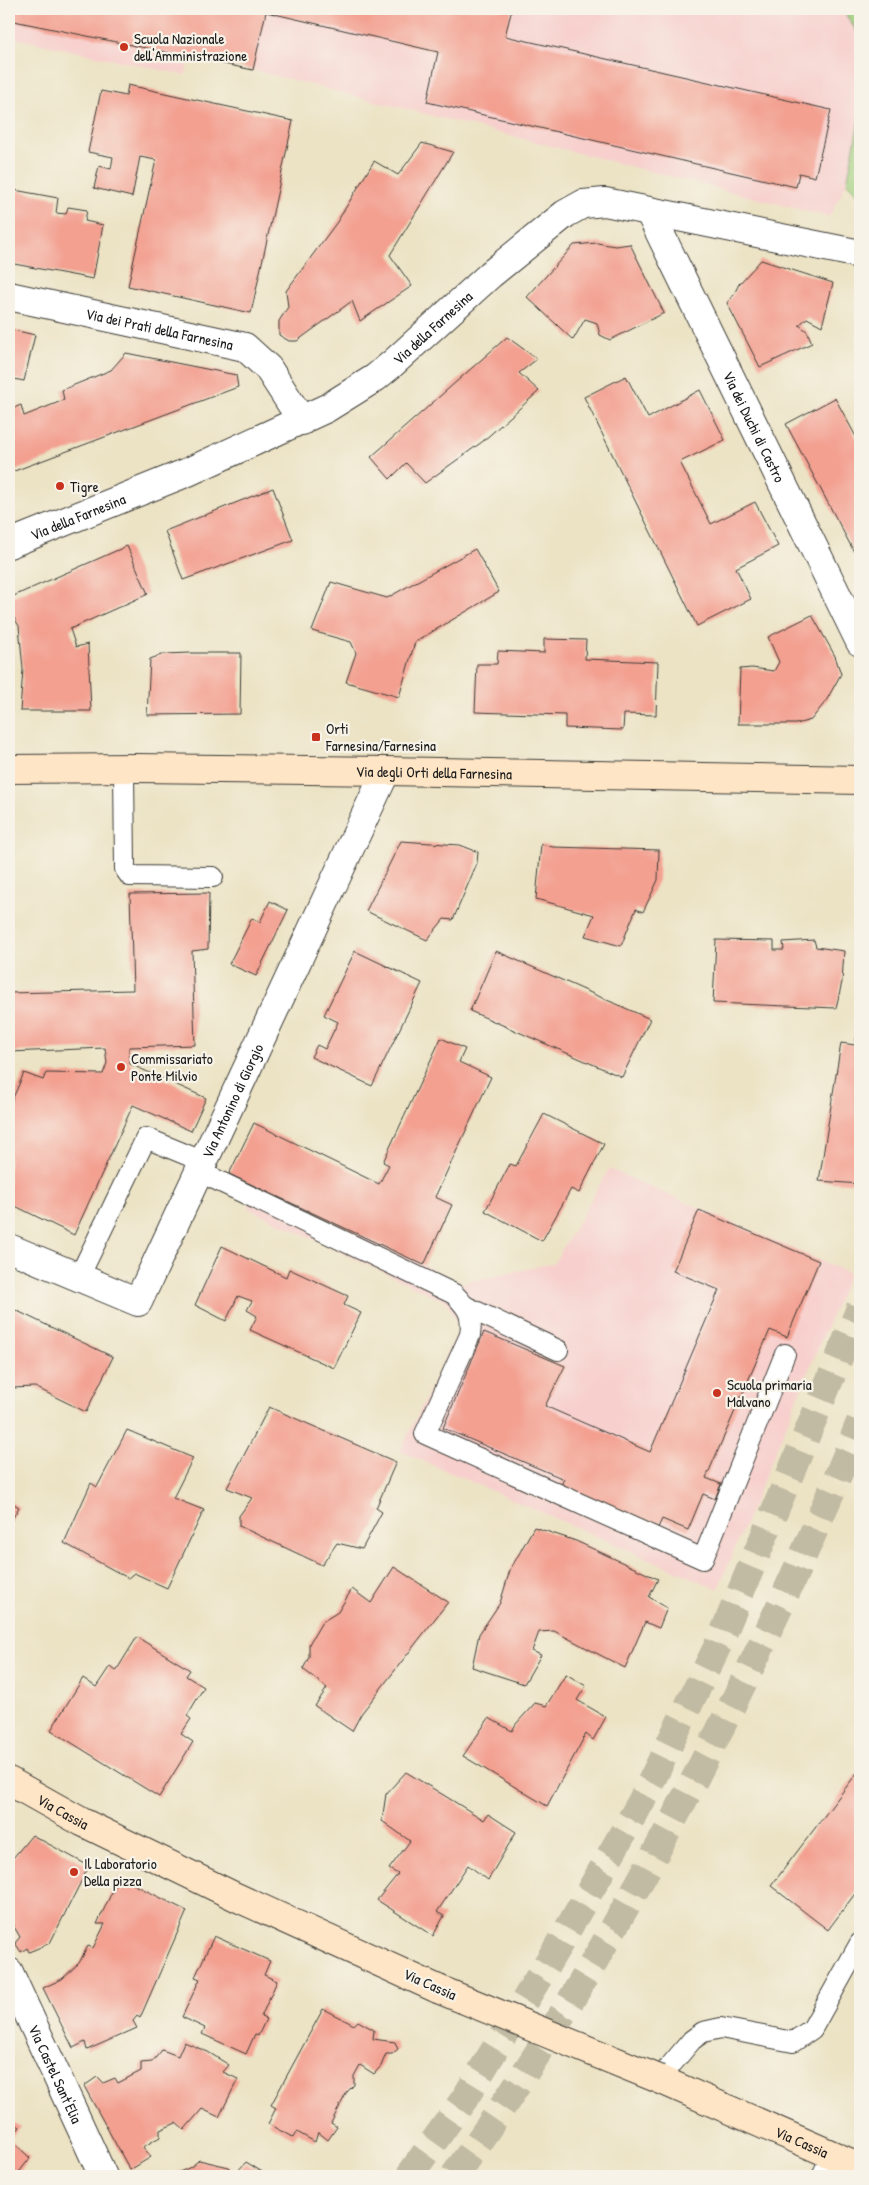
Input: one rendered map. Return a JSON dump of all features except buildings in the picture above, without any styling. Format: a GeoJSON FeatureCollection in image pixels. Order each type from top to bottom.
{"type":"FeatureCollection","features":[{"type":"Feature","properties":{"kind":"street","name":"Via della Farnesina"},"geometry":{"type":"LineString","coordinates":[[9,544],[188,472],[327,408],[375,378],[491,274],[575,207],[591,202],[605,202],[860,254]]}},
{"type":"Feature","properties":{"kind":"street","name":"Via dei Duchi di Castro"},"geometry":{"type":"LineString","coordinates":[[648,212],[860,642]]}},
{"type":"Feature","properties":{"kind":"street","name":"Via dei Prati della Farnesina"},"geometry":{"type":"LineString","coordinates":[[9,296],[238,344],[253,352],[268,368],[302,421]]}},
{"type":"Feature","properties":{"kind":"street","name":"Via degli Orti della Farnesina"},"geometry":{"type":"LineString","coordinates":[[9,768],[386,771],[860,780]]}},
{"type":"Feature","properties":{"kind":"street","name":"Via Antonino di Giorgio"},"geometry":{"type":"LineString","coordinates":[[9,1248],[138,1302],[386,771]]}},
{"type":"Feature","properties":{"kind":"street","name":"Via Cassia"},"geometry":{"type":"LineString","coordinates":[[9,1781],[82,1822],[236,1897],[438,1989],[659,2079],[827,2165],[860,2167]]}},
{"type":"Feature","properties":{"kind":"street","name":"Via Castel Sant'Elia"},"geometry":{"type":"LineString","coordinates":[[9,1972],[103,2176]]}},
{"type":"Feature","properties":{"kind":"lane"},"geometry":{"type":"LineString","coordinates":[[124,768],[125,869],[127,874],[130,876],[213,877]]}},
{"type":"Feature","properties":{"kind":"lane"},"geometry":{"type":"LineString","coordinates":[[79,1277],[146,1138],[202,1167],[252,1197],[454,1294],[467,1307],[558,1350]]}},
{"type":"Feature","properties":{"kind":"lane"},"geometry":{"type":"LineString","coordinates":[[467,1307],[472,1322],[468,1342],[425,1434],[703,1559],[785,1354]]}},
{"type":"Feature","properties":{"kind":"lane"},"geometry":{"type":"LineString","coordinates":[[659,2079],[692,2040],[704,2032],[720,2028],[794,2042],[812,2029],[860,1943]]}},
{"type":"Feature","properties":{"kind":"shaded area"},"geometry":{"type":"Polygon","coordinates":[[[9,9],[842,9],[860,36],[860,115],[847,183],[829,217],[253,70],[191,57],[185,75],[9,37],[9,9]]]}},
{"type":"Feature","properties":{"kind":"shaded area"},"geometry":{"type":"Polygon","coordinates":[[[609,1169],[849,1273],[718,1589],[400,1451],[460,1328],[446,1302],[248,1208],[256,1187],[461,1283],[554,1263],[609,1169]]]}},
{"type":"Feature","properties":{"kind":"green space"},"geometry":{"type":"Polygon","coordinates":[[[842,9],[860,9],[860,36],[842,9]]]}},
{"type":"Feature","properties":{"kind":"green space"},"geometry":{"type":"Polygon","coordinates":[[[860,115],[860,196],[847,183],[860,115]]]}},
{"type":"Feature","properties":{"kind":"tunnel"},"geometry":{"type":"LineString","coordinates":[[409,2176],[465,2098],[561,1941],[642,1800],[720,1641],[860,1308]]}},
{"type":"Feature","properties":{"kind":"tunnel"},"geometry":{"type":"LineString","coordinates":[[454,2176],[558,2022],[651,1861],[709,1751],[769,1629],[807,1547],[860,1422]]}},
{"type":"Feature","properties":{"kind":"place","name":"Scuola Nazionale dell'Amministrazione"},"geometry":{"type":"Point","coordinates":[124,47]}},
{"type":"Feature","properties":{"kind":"place","name":"Tigre"},"geometry":{"type":"Point","coordinates":[60,486]}},
{"type":"Feature","properties":{"kind":"place","name":"Orti Farnesina/Farnesina"},"geometry":{"type":"Point","coordinates":[316,737]}},
{"type":"Feature","properties":{"kind":"place","name":"Commissariato Ponte Milvio"},"geometry":{"type":"Point","coordinates":[121,1067]}},
{"type":"Feature","properties":{"kind":"place","name":"Scuola primaria Malvano"},"geometry":{"type":"Point","coordinates":[717,1393]}},
{"type":"Feature","properties":{"kind":"place","name":"Il Laboratorio Della pizza"},"geometry":{"type":"Point","coordinates":[74,1872]}}]}
